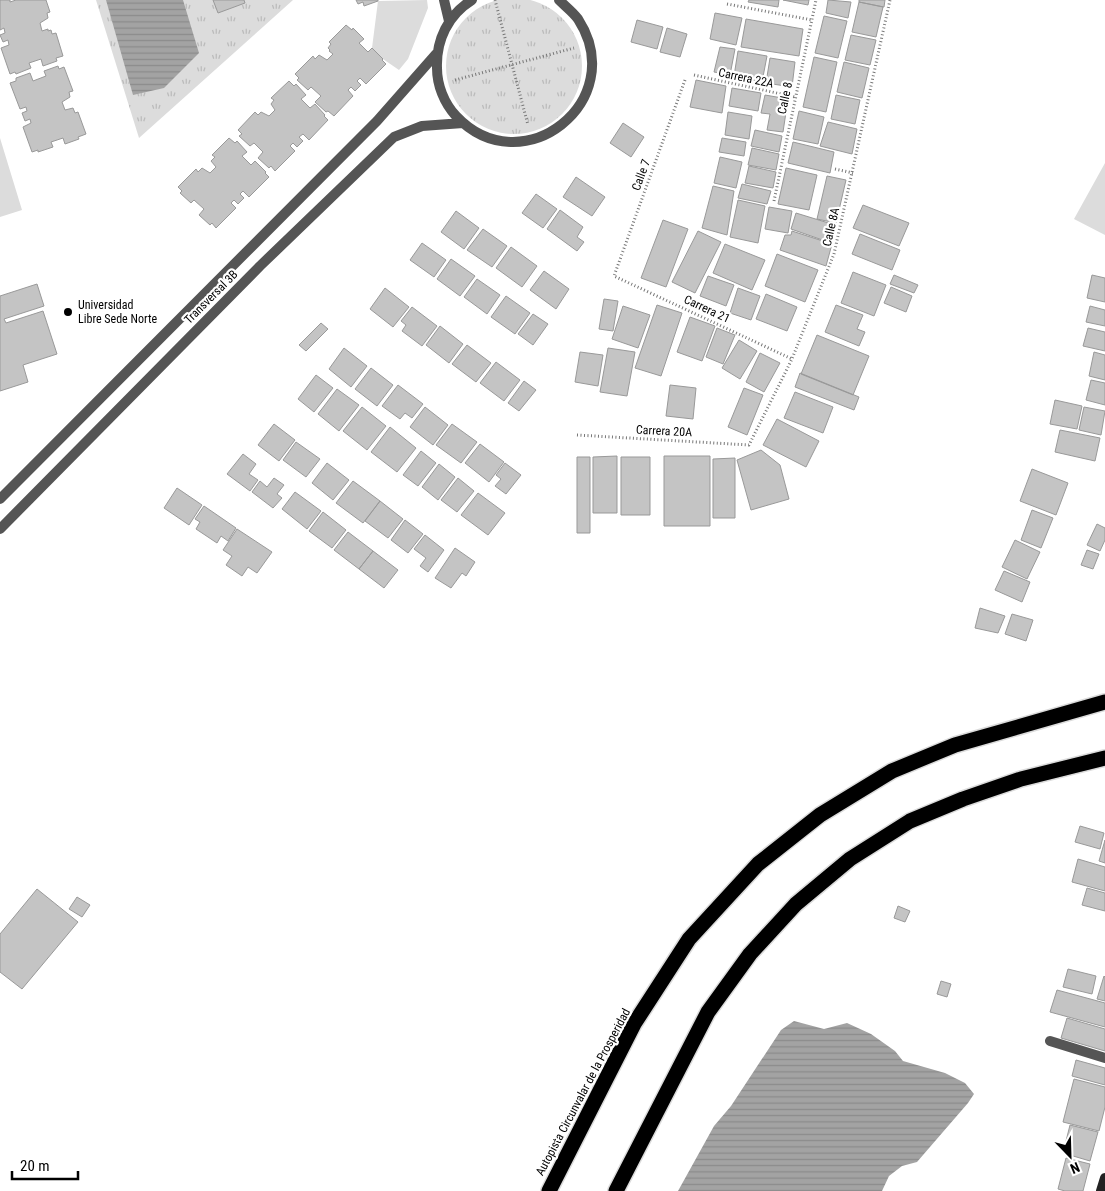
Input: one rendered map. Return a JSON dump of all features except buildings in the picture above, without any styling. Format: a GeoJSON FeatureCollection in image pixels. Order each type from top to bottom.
{"type":"FeatureCollection","features":[{"type":"Feature","properties":{"kind":"highway","name":"Autopista Circunvalar de la Prosperidad"},"geometry":{"type":"LineString","coordinates":[[549,1191],[634,1024],[689,939],[758,864],[820,816],[892,772],[954,745],[1105,702]]}},
{"type":"Feature","properties":{"kind":"highway"},"geometry":{"type":"LineString","coordinates":[[616,1191],[708,1012],[750,954],[796,904],[850,858],[910,821],[963,799],[1021,779],[1105,758]]}},
{"type":"Feature","properties":{"kind":"street"},"geometry":{"type":"LineString","coordinates":[[444,0],[449,21]]}},
{"type":"Feature","properties":{"kind":"street"},"geometry":{"type":"LineString","coordinates":[[472,0],[463,6],[449,21],[441,37],[436,54],[436,73],[441,92],[450,110],[463,123],[485,136],[509,142],[535,139],[558,129],[576,111],[588,89],[592,64],[589,40],[577,17],[559,0]]}},
{"type":"Feature","properties":{"kind":"street","name":"Transversal 3B"},"geometry":{"type":"LineString","coordinates":[[0,499],[377,121],[436,54]]}},
{"type":"Feature","properties":{"kind":"street","name":"Transversal 3B"},"geometry":{"type":"LineString","coordinates":[[0,529],[260,266],[394,137],[422,126],[463,123]]}},
{"type":"Feature","properties":{"kind":"street"},"geometry":{"type":"LineString","coordinates":[[1050,1041],[1105,1058]]}},
{"type":"Feature","properties":{"kind":"street"},"geometry":{"type":"LineString","coordinates":[[1101,1191],[1105,1178]]}},
{"type":"Feature","properties":{"kind":"path"},"geometry":{"type":"LineString","coordinates":[[495,0],[529,130]]}},
{"type":"Feature","properties":{"kind":"path","name":"Calle 8"},"geometry":{"type":"LineString","coordinates":[[774,201],[794,97],[816,0]]}},
{"type":"Feature","properties":{"kind":"path","name":"Calle 8A"},"geometry":{"type":"LineString","coordinates":[[749,445],[792,358],[834,254],[890,0]]}},
{"type":"Feature","properties":{"kind":"path"},"geometry":{"type":"LineString","coordinates":[[727,4],[812,20]]}},
{"type":"Feature","properties":{"kind":"path"},"geometry":{"type":"LineString","coordinates":[[448,81],[580,47]]}},
{"type":"Feature","properties":{"kind":"path","name":"Carrera 22A"},"geometry":{"type":"LineString","coordinates":[[694,75],[794,97]]}},
{"type":"Feature","properties":{"kind":"path","name":"Calle 7"},"geometry":{"type":"LineString","coordinates":[[614,276],[685,80]]}},
{"type":"Feature","properties":{"kind":"path"},"geometry":{"type":"LineString","coordinates":[[835,169],[852,172]]}},
{"type":"Feature","properties":{"kind":"path","name":"Carrera 21"},"geometry":{"type":"LineString","coordinates":[[614,276],[792,358]]}},
{"type":"Feature","properties":{"kind":"path","name":"Carrera 20A"},"geometry":{"type":"LineString","coordinates":[[577,435],[749,445]]}},
{"type":"Feature","properties":{"kind":"green space"},"geometry":{"type":"Polygon","coordinates":[[[514,-2],[540,3],[552,9],[562,18],[571,28],[577,40],[582,66],[577,92],[571,104],[562,114],[552,123],[540,129],[514,134],[488,129],[476,123],[466,114],[457,104],[451,92],[446,66],[451,40],[457,28],[466,18],[476,9],[488,3],[514,-2]]]}},
{"type":"Feature","properties":{"kind":"green space"},"geometry":{"type":"Polygon","coordinates":[[[96,0],[293,0],[139,138],[96,0]]]}},
{"type":"Feature","properties":{"kind":"green space"},"geometry":{"type":"Polygon","coordinates":[[[427,0],[428,8],[408,59],[399,70],[383,59],[372,48],[378,1],[427,0]]]}},
{"type":"Feature","properties":{"kind":"green space"},"geometry":{"type":"Polygon","coordinates":[[[0,138],[22,210],[0,217],[0,138]]]}},
{"type":"Feature","properties":{"kind":"green space"},"geometry":{"type":"Polygon","coordinates":[[[1105,163],[1105,235],[1074,219],[1105,163]]]}},
{"type":"Feature","properties":{"kind":"shaded area"},"geometry":{"type":"Polygon","coordinates":[[[106,0],[183,0],[199,53],[164,88],[133,95],[106,0]]]}},
{"type":"Feature","properties":{"kind":"shaded area"},"geometry":{"type":"Polygon","coordinates":[[[794,1021],[824,1029],[847,1023],[871,1034],[895,1051],[903,1061],[945,1073],[965,1083],[974,1094],[917,1162],[902,1166],[889,1176],[882,1191],[678,1191],[714,1126],[731,1106],[781,1030],[794,1021]]]}},
{"type":"Feature","properties":{"kind":"place","name":"Universidad Libre Sede Norte"},"geometry":{"type":"Point","coordinates":[68,312]}}]}
